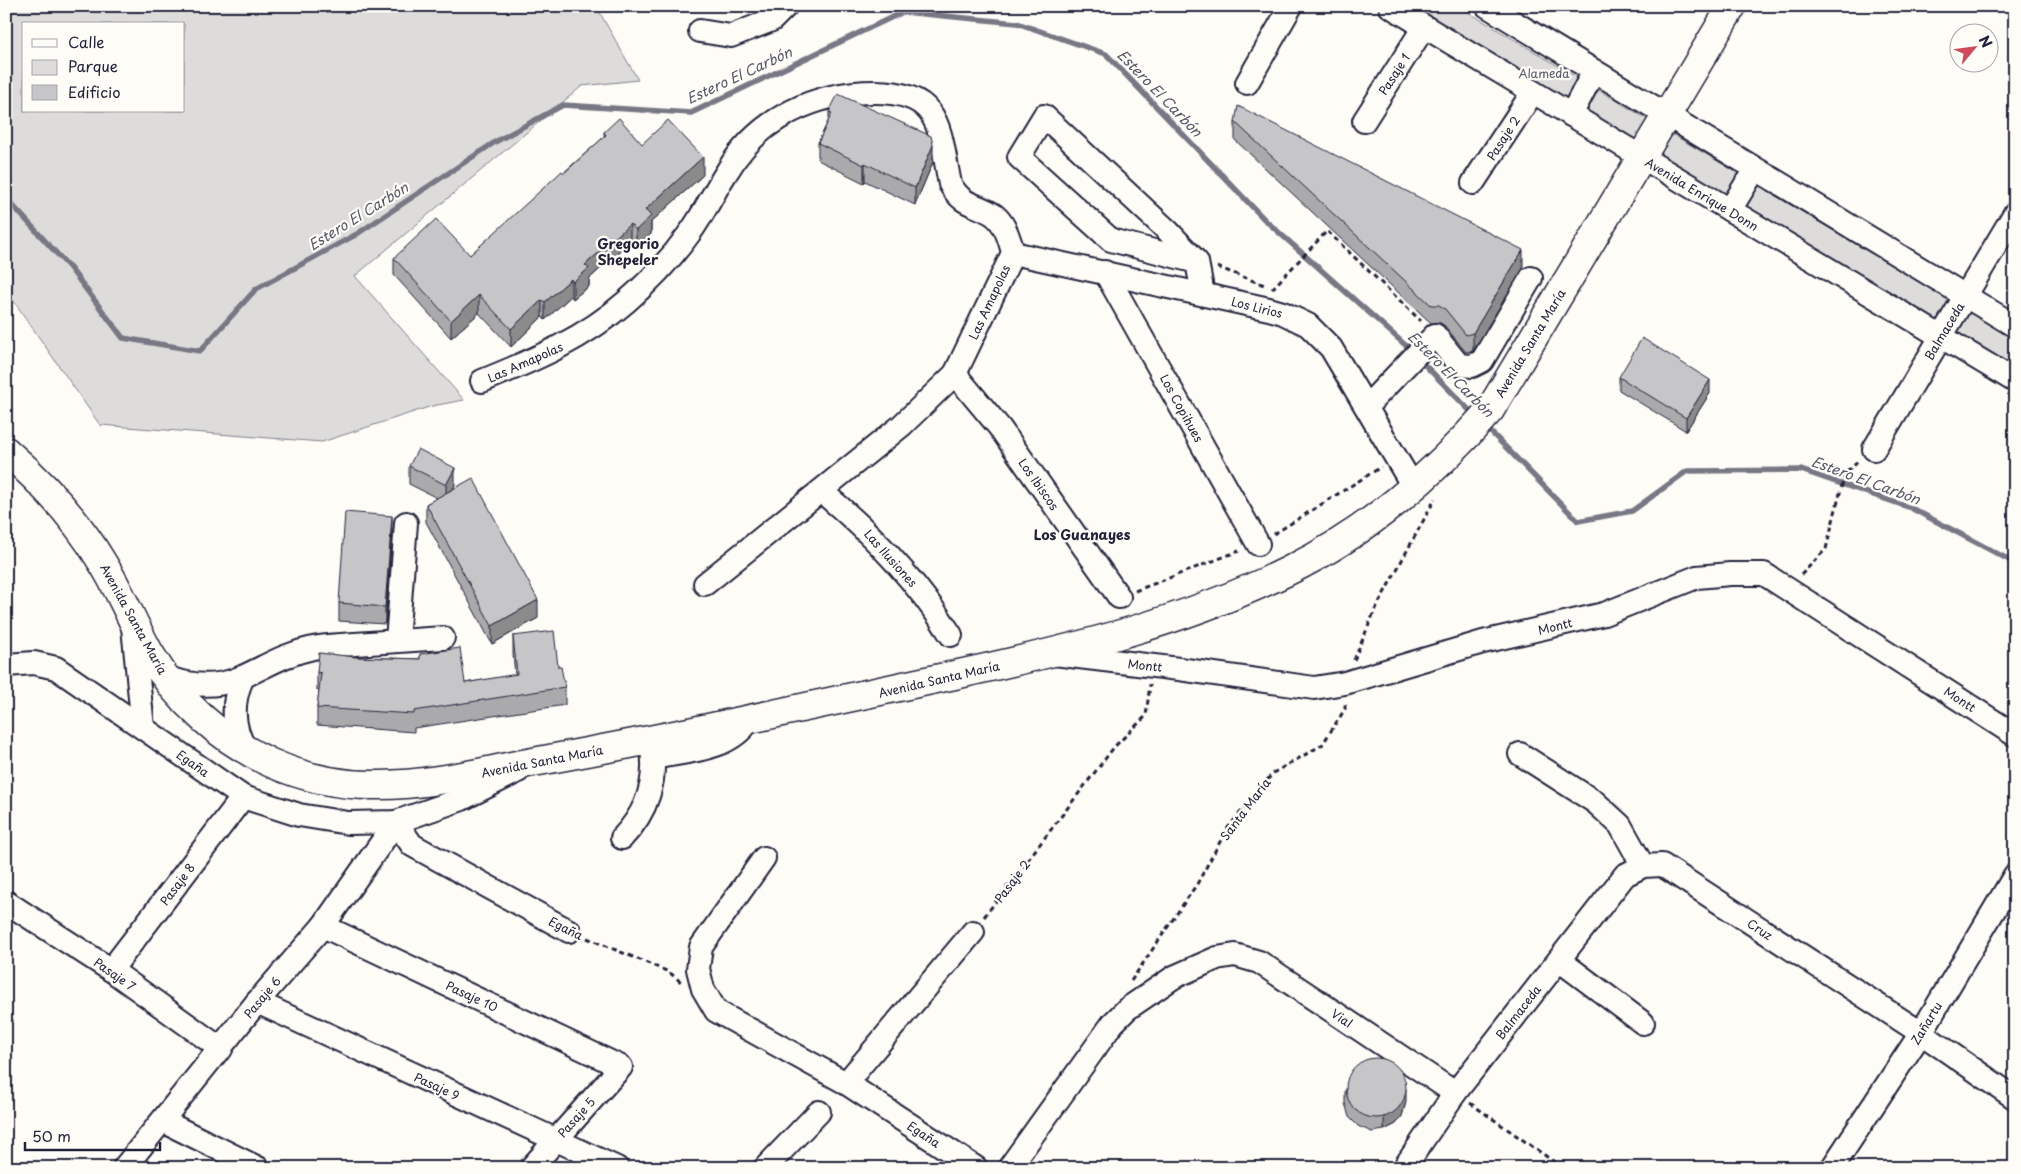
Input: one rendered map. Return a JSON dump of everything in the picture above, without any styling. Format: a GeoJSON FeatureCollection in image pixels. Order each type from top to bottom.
{"type":"FeatureCollection","features":[{"type":"Feature","properties":{"kind":"main road","name":"Avenida Santa María"},"geometry":{"type":"LineString","coordinates":[[6,451],[35,478],[80,529],[108,572],[152,658],[165,677],[195,712],[212,727],[246,750],[290,771],[337,782],[361,785],[386,785],[447,778],[536,762],[652,749],[749,720],[1050,654],[1138,631],[1257,586],[1291,570],[1355,533],[1414,488],[1460,443],[1490,410],[1732,6]]}},
{"type":"Feature","properties":{"kind":"street"},"geometry":{"type":"LineString","coordinates":[[700,31],[731,36],[772,20],[786,6]]}},
{"type":"Feature","properties":{"kind":"street"},"geometry":{"type":"LineString","coordinates":[[1248,83],[1291,6]]}},
{"type":"Feature","properties":{"kind":"street","name":"Avenida Enrique Donn"},"geometry":{"type":"LineString","coordinates":[[1390,6],[2015,381]]}},
{"type":"Feature","properties":{"kind":"street"},"geometry":{"type":"LineString","coordinates":[[1487,6],[2015,326]]}},
{"type":"Feature","properties":{"kind":"street","name":"Pasaje 1"},"geometry":{"type":"LineString","coordinates":[[1364,121],[1424,27]]}},
{"type":"Feature","properties":{"kind":"street"},"geometry":{"type":"LineString","coordinates":[[1571,115],[1594,71]]}},
{"type":"Feature","properties":{"kind":"street","name":"Las Amapolas"},"geometry":{"type":"LineString","coordinates":[[482,380],[548,354],[588,330],[626,302],[659,270],[689,234],[728,169],[755,136],[787,113],[822,99],[858,92],[893,92],[909,96],[918,101],[934,116],[950,184],[954,191],[972,206],[994,215],[1008,236],[1013,253],[955,374],[901,426],[705,584]]}},
{"type":"Feature","properties":{"kind":"street","name":"Pasaje 2"},"geometry":{"type":"LineString","coordinates":[[1473,183],[1533,92]]}},
{"type":"Feature","properties":{"kind":"street"},"geometry":{"type":"LineString","coordinates":[[1197,262],[1111,240],[1019,157],[1044,116],[1168,231],[1197,262],[1203,294]]}},
{"type":"Feature","properties":{"kind":"street"},"geometry":{"type":"LineString","coordinates":[[1730,210],[1755,169]]}},
{"type":"Feature","properties":{"kind":"street","name":"Balmaceda"},"geometry":{"type":"LineString","coordinates":[[1874,449],[2015,213]]}},
{"type":"Feature","properties":{"kind":"street","name":"Los Lirios"},"geometry":{"type":"LineString","coordinates":[[1013,253],[1283,313],[1308,325],[1331,348],[1414,488]]}},
{"type":"Feature","properties":{"kind":"street","name":"Los Copihues"},"geometry":{"type":"LineString","coordinates":[[1105,272],[1258,544]]}},
{"type":"Feature","properties":{"kind":"street"},"geometry":{"type":"LineString","coordinates":[[1367,406],[1436,335],[1459,364],[1472,366],[1482,361],[1531,278]]}},
{"type":"Feature","properties":{"kind":"street","name":"Los Ibiscos"},"geometry":{"type":"LineString","coordinates":[[955,374],[1000,428],[1119,597]]}},
{"type":"Feature","properties":{"kind":"street","name":"Las Ilusiones"},"geometry":{"type":"LineString","coordinates":[[821,491],[857,521],[902,568],[951,635]]}},
{"type":"Feature","properties":{"kind":"street"},"geometry":{"type":"LineString","coordinates":[[397,641],[406,523]]}},
{"type":"Feature","properties":{"kind":"street","name":"Montt"},"geometry":{"type":"LineString","coordinates":[[1050,654],[1314,688],[1345,683],[1483,642],[1604,614],[1697,577],[1730,574],[1764,574],[2015,735]]}},
{"type":"Feature","properties":{"kind":"street"},"geometry":{"type":"LineString","coordinates":[[132,616],[143,728]]}},
{"type":"Feature","properties":{"kind":"street"},"geometry":{"type":"LineString","coordinates":[[165,677],[178,682],[204,685],[242,679],[285,656],[315,647],[443,638]]}},
{"type":"Feature","properties":{"kind":"street","name":"Egaña"},"geometry":{"type":"LineString","coordinates":[[6,665],[34,664],[56,668],[243,798],[299,816],[348,823],[396,822],[462,799],[536,762]]}},
{"type":"Feature","properties":{"kind":"street"},"geometry":{"type":"LineString","coordinates":[[242,679],[234,702],[234,715],[240,739],[246,750]]}},
{"type":"Feature","properties":{"kind":"street"},"geometry":{"type":"LineString","coordinates":[[622,838],[640,817],[646,805],[653,779],[652,749]]}},
{"type":"Feature","properties":{"kind":"street"},"geometry":{"type":"LineString","coordinates":[[1520,754],[1596,802],[1620,825],[1643,866]]}},
{"type":"Feature","properties":{"kind":"street","name":"Pasaje 8"},"geometry":{"type":"LineString","coordinates":[[111,970],[243,798]]}},
{"type":"Feature","properties":{"kind":"street","name":"Egaña"},"geometry":{"type":"LineString","coordinates":[[396,822],[412,845],[569,931]]}},
{"type":"Feature","properties":{"kind":"street","name":"Pasaje 6"},"geometry":{"type":"LineString","coordinates":[[124,1168],[257,1002],[323,926],[396,822]]}},
{"type":"Feature","properties":{"kind":"street","name":"Egaña"},"geometry":{"type":"LineString","coordinates":[[764,858],[701,947],[698,969],[703,989],[716,1011],[846,1084],[976,1168]]}},
{"type":"Feature","properties":{"kind":"street","name":"Cruz"},"geometry":{"type":"LineString","coordinates":[[1643,866],[1662,865],[1921,1033],[2015,1098]]}},
{"type":"Feature","properties":{"kind":"street","name":"Balmaceda"},"geometry":{"type":"LineString","coordinates":[[1404,1168],[1455,1093],[1625,875],[1643,866]]}},
{"type":"Feature","properties":{"kind":"street","name":"Zañartu"},"geometry":{"type":"LineString","coordinates":[[1832,1168],[1921,1033],[2015,875]]}},
{"type":"Feature","properties":{"kind":"street","name":"Pasaje 7"},"geometry":{"type":"LineString","coordinates":[[6,902],[111,970],[221,1049]]}},
{"type":"Feature","properties":{"kind":"street","name":"Pasaje 10"},"geometry":{"type":"LineString","coordinates":[[323,926],[621,1067]]}},
{"type":"Feature","properties":{"kind":"street"},"geometry":{"type":"LineString","coordinates":[[846,1084],[973,932]]}},
{"type":"Feature","properties":{"kind":"street","name":"Vial"},"geometry":{"type":"LineString","coordinates":[[1009,1168],[1113,1023],[1142,998],[1174,977],[1217,958],[1235,955],[1259,962],[1455,1093]]}},
{"type":"Feature","properties":{"kind":"street"},"geometry":{"type":"LineString","coordinates":[[1559,960],[1643,1024]]}},
{"type":"Feature","properties":{"kind":"street","name":"Pasaje 9"},"geometry":{"type":"LineString","coordinates":[[257,1002],[617,1168]]}},
{"type":"Feature","properties":{"kind":"street","name":"Pasaje 5"},"geometry":{"type":"LineString","coordinates":[[531,1168],[621,1067]]}},
{"type":"Feature","properties":{"kind":"street"},"geometry":{"type":"LineString","coordinates":[[765,1168],[819,1112]]}},
{"type":"Feature","properties":{"kind":"street"},"geometry":{"type":"LineString","coordinates":[[163,1121],[258,1168]]}},
{"type":"Feature","properties":{"kind":"path"},"geometry":{"type":"LineString","coordinates":[[1197,262],[1223,268],[1274,289],[1326,231],[1436,335]]}},
{"type":"Feature","properties":{"kind":"path"},"geometry":{"type":"LineString","coordinates":[[1788,588],[1826,549],[1838,494],[1845,472]]}},
{"type":"Feature","properties":{"kind":"path","name":"Santa María"},"geometry":{"type":"LineString","coordinates":[[1128,986],[1197,884],[1227,829],[1274,773],[1322,745],[1345,709],[1345,683],[1375,610],[1436,498],[1414,488]]}},
{"type":"Feature","properties":{"kind":"path","name":"Pasaje 2"},"geometry":{"type":"LineString","coordinates":[[973,932],[1115,746],[1146,716],[1152,666]]}},
{"type":"Feature","properties":{"kind":"path","name":"Egaña"},"geometry":{"type":"LineString","coordinates":[[569,931],[669,972],[682,983]]}},
{"type":"Feature","properties":{"kind":"path"},"geometry":{"type":"LineString","coordinates":[[1455,1093],[1563,1168]]}},
{"type":"Feature","properties":{"kind":"green space"},"geometry":{"type":"Polygon","coordinates":[[[6,6],[596,6],[638,80],[582,86],[355,276],[464,400],[432,406],[322,442],[100,425],[6,290],[6,6]]]}},
{"type":"Feature","properties":{"kind":"green space","name":"Alameda"},"geometry":{"type":"Polygon","coordinates":[[[1408,6],[1458,6],[2015,339],[2015,369],[1408,6]]]}},
{"type":"Feature","properties":{"kind":"building"},"geometry":{"type":"Polygon","coordinates":[[[838,94],[931,136],[933,145],[915,188],[865,163],[864,165],[818,143],[832,113],[829,112],[838,94]]]}},
{"type":"Feature","properties":{"kind":"building"},"geometry":{"type":"Polygon","coordinates":[[[1238,106],[1523,250],[1473,333],[1466,335],[1445,309],[1439,305],[1431,305],[1235,122],[1238,106]]]}},
{"type":"Feature","properties":{"kind":"building"},"geometry":{"type":"Polygon","coordinates":[[[619,118],[642,144],[668,120],[703,157],[645,210],[651,216],[636,230],[630,224],[585,265],[589,268],[573,282],[571,279],[545,302],[542,300],[511,329],[479,295],[451,321],[394,258],[436,219],[470,255],[562,171],[564,173],[606,135],[604,132],[619,118]]]}},
{"type":"Feature","properties":{"kind":"building"},"geometry":{"type":"Polygon","coordinates":[[[1642,338],[1710,380],[1686,418],[1619,377],[1642,338]]]}},
{"type":"Feature","properties":{"kind":"building"},"geometry":{"type":"Polygon","coordinates":[[[418,449],[455,468],[446,485],[409,466],[418,449]]]}},
{"type":"Feature","properties":{"kind":"building"},"geometry":{"type":"Polygon","coordinates":[[[473,478],[538,600],[492,626],[426,504],[473,478]]]}},
{"type":"Feature","properties":{"kind":"building"},"geometry":{"type":"Polygon","coordinates":[[[345,512],[392,516],[385,607],[339,603],[345,512]]]}},
{"type":"Feature","properties":{"kind":"building"},"geometry":{"type":"Polygon","coordinates":[[[554,631],[558,667],[561,667],[565,687],[414,711],[414,714],[317,708],[321,673],[317,672],[319,653],[356,657],[420,659],[420,654],[460,648],[465,683],[517,674],[513,636],[554,631]]]}},
{"type":"Feature","properties":{"kind":"building"},"geometry":{"type":"Polygon","coordinates":[[[1370,1058],[1382,1058],[1393,1063],[1401,1071],[1406,1082],[1404,1100],[1393,1113],[1382,1118],[1370,1118],[1359,1113],[1351,1105],[1346,1094],[1346,1082],[1351,1071],[1359,1063],[1370,1058]]]}},
{"type":"Feature","properties":{"kind":"waterway","name":"Estero El Carbón"},"geometry":{"type":"LineString","coordinates":[[6,198],[70,268],[123,338],[200,351],[256,289],[357,234],[495,142],[563,105],[691,113],[903,12],[1017,23],[1106,54],[1265,220],[1412,351]]}},
{"type":"Feature","properties":{"kind":"waterway","name":"Estero El Carbón"},"geometry":{"type":"LineString","coordinates":[[1418,358],[1475,416]]}},
{"type":"Feature","properties":{"kind":"waterway","name":"Estero El Carbón"},"geometry":{"type":"LineString","coordinates":[[1485,426],[1578,521],[1632,511],[1687,471],[1801,470],[1911,508],[2015,563]]}},
{"type":"Feature","properties":{"kind":"district","name":"Gregorio Shepeler"},"geometry":{"type":"Point","coordinates":[628,252]}},
{"type":"Feature","properties":{"kind":"district","name":"Los Guanayes"},"geometry":{"type":"Point","coordinates":[1082,534]}}]}
